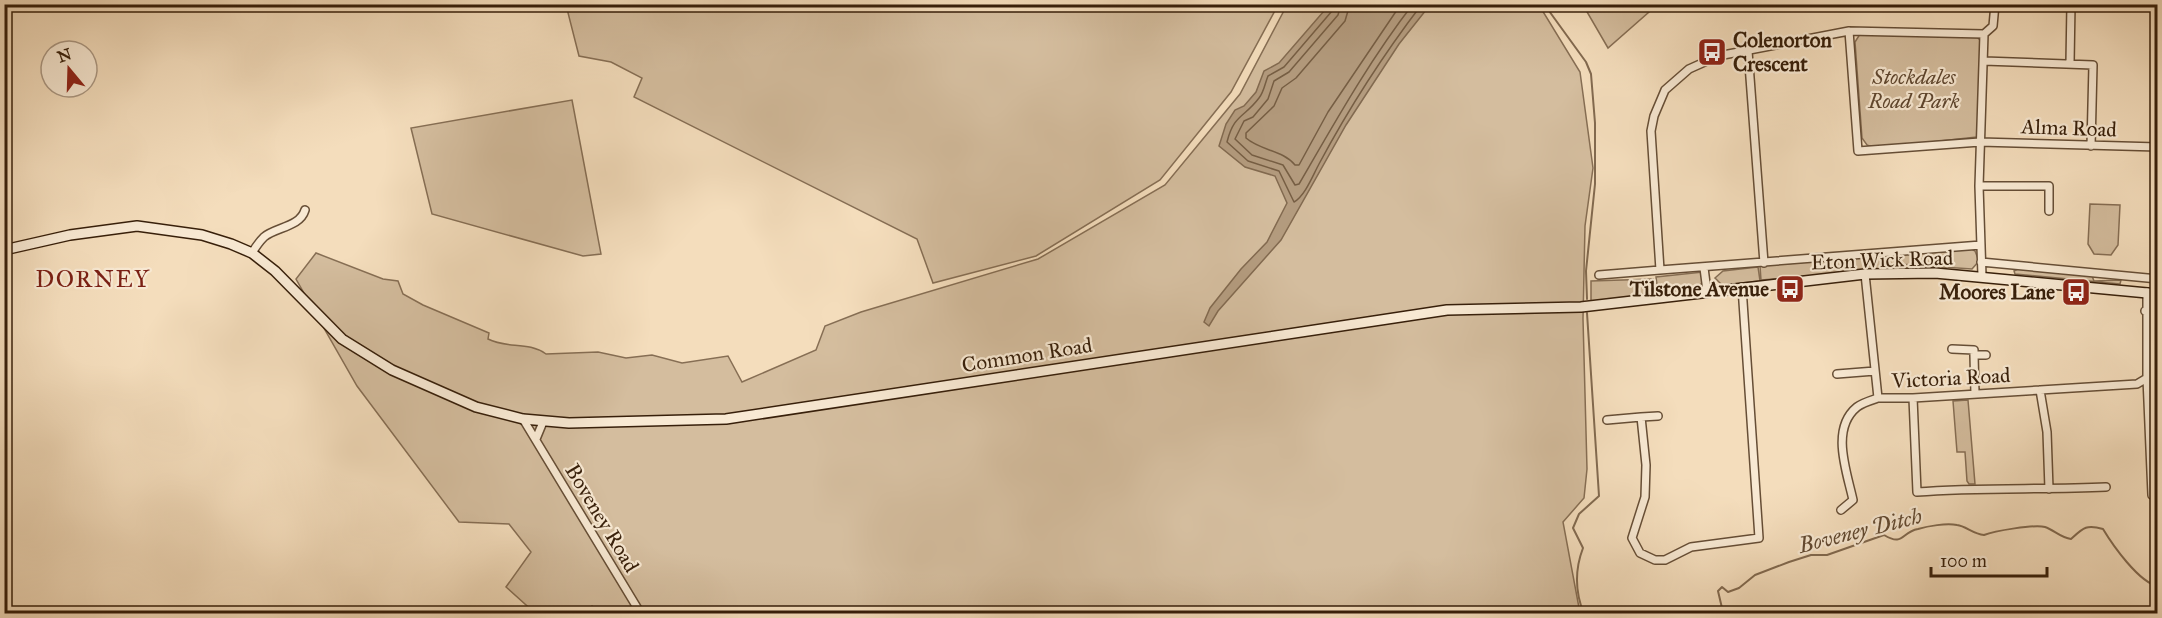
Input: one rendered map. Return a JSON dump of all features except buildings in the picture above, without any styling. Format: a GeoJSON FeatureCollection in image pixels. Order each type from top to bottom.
{"type":"FeatureCollection","features":[{"type":"Feature","properties":{"kind":"main road","name":"Common Road"},"geometry":{"type":"LineString","coordinates":[[4,250],[70,235],[136,226],[202,235],[252,253],[275,271],[324,323],[368,357],[476,407],[543,422],[726,419],[1447,310],[1536,306]]}},
{"type":"Feature","properties":{"kind":"main road","name":"Eton Wick Road"},"geometry":{"type":"LineString","coordinates":[[1536,306],[1581,307],[1865,274],[1935,273],[1982,276],[2157,294]]}},
{"type":"Feature","properties":{"kind":"street"},"geometry":{"type":"LineString","coordinates":[[1660,267],[1651,131],[1654,116],[1665,90],[1689,69],[1718,56],[1849,31],[1984,34],[1993,26],[1995,4]]}},
{"type":"Feature","properties":{"kind":"street"},"geometry":{"type":"LineString","coordinates":[[2070,63],[2072,4]]}},
{"type":"Feature","properties":{"kind":"street","name":"Alma Road"},"geometry":{"type":"LineString","coordinates":[[1849,31],[1858,152],[1980,142],[2157,147]]}},
{"type":"Feature","properties":{"kind":"street"},"geometry":{"type":"LineString","coordinates":[[1982,276],[1979,186],[1984,34]]}},
{"type":"Feature","properties":{"kind":"street"},"geometry":{"type":"LineString","coordinates":[[1748,51],[1764,263]]}},
{"type":"Feature","properties":{"kind":"street"},"geometry":{"type":"LineString","coordinates":[[1984,61],[2093,65],[2091,146]]}},
{"type":"Feature","properties":{"kind":"street"},"geometry":{"type":"LineString","coordinates":[[1979,186],[2049,186],[2049,211]]}},
{"type":"Feature","properties":{"kind":"street"},"geometry":{"type":"LineString","coordinates":[[252,253],[265,236],[295,222],[303,216],[304,210]]}},
{"type":"Feature","properties":{"kind":"street"},"geometry":{"type":"LineString","coordinates":[[1599,275],[1660,267],[1704,268],[1981,245]]}},
{"type":"Feature","properties":{"kind":"street"},"geometry":{"type":"LineString","coordinates":[[1981,262],[2157,279]]}},
{"type":"Feature","properties":{"kind":"street"},"geometry":{"type":"LineString","coordinates":[[1704,268],[1707,291]]}},
{"type":"Feature","properties":{"kind":"street","name":"Victoria Road"},"geometry":{"type":"LineString","coordinates":[[1865,274],[1878,398],[1913,398],[2137,384],[2147,378]]}},
{"type":"Feature","properties":{"kind":"street"},"geometry":{"type":"LineString","coordinates":[[1641,417],[1646,465],[1646,497],[1632,538],[1640,553],[1654,560],[1665,560],[1691,547],[1759,538],[1742,287]]}},
{"type":"Feature","properties":{"kind":"street"},"geometry":{"type":"LineString","coordinates":[[2147,292],[2145,311],[2152,495]]}},
{"type":"Feature","properties":{"kind":"street"},"geometry":{"type":"LineString","coordinates":[[2145,311],[2157,312]]}},
{"type":"Feature","properties":{"kind":"street"},"geometry":{"type":"LineString","coordinates":[[1952,349],[1974,350],[1975,394]]}},
{"type":"Feature","properties":{"kind":"street"},"geometry":{"type":"LineString","coordinates":[[1974,356],[1986,355]]}},
{"type":"Feature","properties":{"kind":"street"},"geometry":{"type":"LineString","coordinates":[[1837,374],[1875,371]]}},
{"type":"Feature","properties":{"kind":"street"},"geometry":{"type":"LineString","coordinates":[[2040,390],[2048,432],[2049,489]]}},
{"type":"Feature","properties":{"kind":"street"},"geometry":{"type":"LineString","coordinates":[[1841,510],[1853,500],[1842,444],[1844,424],[1857,407],[1878,398]]}},
{"type":"Feature","properties":{"kind":"street"},"geometry":{"type":"LineString","coordinates":[[1913,398],[1917,492],[1954,489],[2106,487]]}},
{"type":"Feature","properties":{"kind":"street"},"geometry":{"type":"LineString","coordinates":[[1607,420],[1658,416]]}},
{"type":"Feature","properties":{"kind":"street","name":"Boveney Road"},"geometry":{"type":"LineString","coordinates":[[523,419],[641,614]]}},
{"type":"Feature","properties":{"kind":"street"},"geometry":{"type":"LineString","coordinates":[[536,439],[543,422]]}},
{"type":"Feature","properties":{"kind":"green space"},"geometry":{"type":"Polygon","coordinates":[[[566,4],[1278,5],[1231,92],[1160,180],[1036,256],[933,283],[917,239],[634,97],[642,78],[611,62],[579,56],[566,4]]]}},
{"type":"Feature","properties":{"kind":"green space"},"geometry":{"type":"Polygon","coordinates":[[[1287,5],[1539,5],[1580,72],[1593,168],[1585,226],[1583,319],[1587,469],[1584,498],[1563,522],[1580,613],[600,614],[592,606],[583,613],[535,613],[506,587],[531,552],[509,524],[459,522],[357,386],[296,279],[316,253],[383,279],[398,281],[403,294],[489,333],[488,339],[495,342],[532,348],[546,354],[598,352],[626,358],[652,355],[682,363],[728,356],[742,382],[816,350],[825,326],[861,312],[1038,259],[1165,185],[1240,94],[1287,5]]]}},
{"type":"Feature","properties":{"kind":"green space"},"geometry":{"type":"Polygon","coordinates":[[[1583,5],[1657,5],[1608,48],[1583,5]]]}},
{"type":"Feature","properties":{"kind":"green space","name":"Stockdales Road Park"},"geometry":{"type":"Polygon","coordinates":[[[1860,34],[1976,36],[1982,42],[1977,137],[1874,148],[1867,145],[1862,138],[1855,42],[1860,34]]]}},
{"type":"Feature","properties":{"kind":"green space"},"geometry":{"type":"Polygon","coordinates":[[[572,100],[601,254],[583,256],[432,214],[411,128],[572,100]]]}},
{"type":"Feature","properties":{"kind":"green space"},"geometry":{"type":"Polygon","coordinates":[[[2090,204],[2120,205],[2118,245],[2111,255],[2094,254],[2088,244],[2090,204]]]}},
{"type":"Feature","properties":{"kind":"green space"},"geometry":{"type":"Polygon","coordinates":[[[1970,248],[1975,251],[1979,261],[1972,269],[1899,264],[1883,270],[1761,280],[1760,266],[1970,248]]]}},
{"type":"Feature","properties":{"kind":"green space"},"geometry":{"type":"Polygon","coordinates":[[[1758,267],[1760,281],[1722,285],[1715,278],[1723,271],[1758,267]]]}},
{"type":"Feature","properties":{"kind":"green space"},"geometry":{"type":"Polygon","coordinates":[[[2018,269],[2092,276],[2094,281],[2121,280],[2120,284],[2015,274],[2014,271],[2018,269]]]}},
{"type":"Feature","properties":{"kind":"green space"},"geometry":{"type":"Polygon","coordinates":[[[1703,272],[1704,281],[1698,287],[1658,292],[1656,277],[1703,272]]]}},
{"type":"Feature","properties":{"kind":"green space"},"geometry":{"type":"Polygon","coordinates":[[[1653,279],[1656,292],[1654,293],[1591,302],[1591,281],[1653,279]]]}},
{"type":"Feature","properties":{"kind":"green space"},"geometry":{"type":"Polygon","coordinates":[[[1968,400],[1975,484],[1969,484],[1967,481],[1965,452],[1957,452],[1953,401],[1968,400]]]}},
{"type":"Feature","properties":{"kind":"water"},"geometry":{"type":"Polygon","coordinates":[[[1330,4],[1430,5],[1399,44],[1346,125],[1281,240],[1218,311],[1209,326],[1204,322],[1210,308],[1241,269],[1267,242],[1287,203],[1275,176],[1245,167],[1219,146],[1226,124],[1235,110],[1244,106],[1256,92],[1264,71],[1279,63],[1330,4]]]}},
{"type":"Feature","properties":{"kind":"waterway"},"geometry":{"type":"LineString","coordinates":[[1544,4],[1586,62],[1591,74],[1595,123],[1595,184],[1586,271],[1587,299]]}},
{"type":"Feature","properties":{"kind":"waterway"},"geometry":{"type":"LineString","coordinates":[[1584,614],[1577,581],[1583,548],[1573,528],[1579,514],[1599,496],[1587,313]]}},
{"type":"Feature","properties":{"kind":"waterway","name":"Boveney Ditch"},"geometry":{"type":"LineString","coordinates":[[1711,614],[1722,608],[1718,591],[1722,587],[1728,592],[1739,588],[1755,575],[1789,562],[1811,555],[1827,555],[1884,535],[1895,540],[1912,531],[1953,524],[1984,535],[2015,528],[2040,526],[2071,539],[2085,528],[2103,529],[2119,553],[2135,571],[2158,586]]}},
{"type":"Feature","properties":{"kind":"place","name":"Colenorton Crescent"},"geometry":{"type":"Point","coordinates":[1712,52]}},
{"type":"Feature","properties":{"kind":"place","name":"Tilstone Avenue"},"geometry":{"type":"Point","coordinates":[1790,289]}},
{"type":"Feature","properties":{"kind":"place","name":"Moores Lane"},"geometry":{"type":"Point","coordinates":[2076,292]}},
{"type":"Feature","properties":{"kind":"district","name":"DORNEY"},"geometry":{"type":"Point","coordinates":[93,279]}}]}
